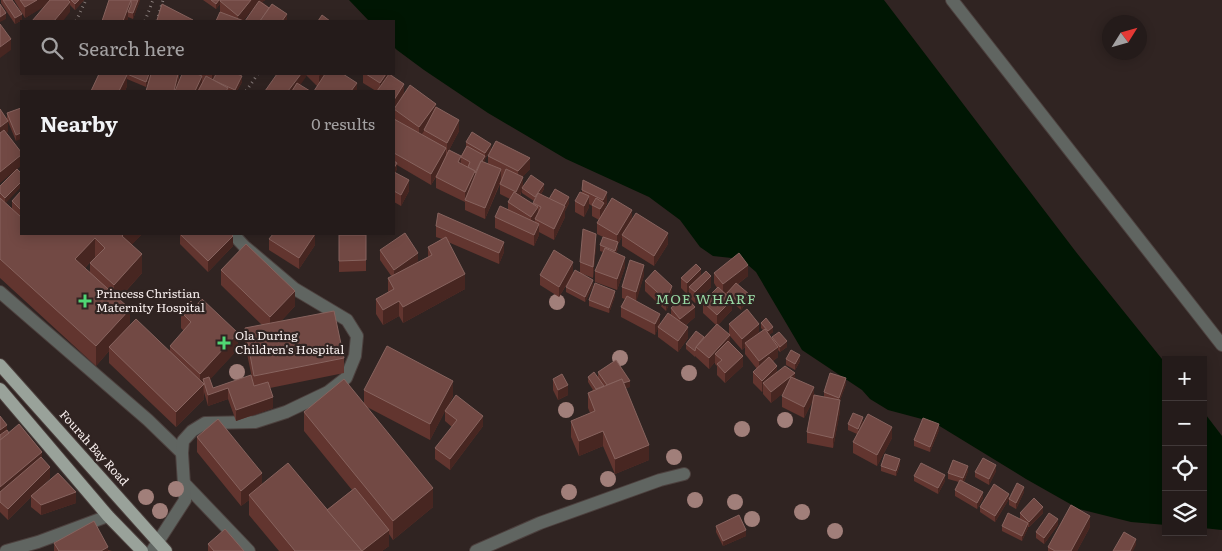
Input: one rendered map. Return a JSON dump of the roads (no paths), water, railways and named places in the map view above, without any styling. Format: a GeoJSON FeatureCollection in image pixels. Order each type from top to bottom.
{"type":"FeatureCollection","features":[{"type":"Feature","properties":{"kind":"main road","name":"Fourah Bay Road"},"geometry":{"type":"LineString","coordinates":[[0,365],[159,548]]}},
{"type":"Feature","properties":{"kind":"main road"},"geometry":{"type":"LineString","coordinates":[[0,389],[108,516],[142,551]]}},
{"type":"Feature","properties":{"kind":"street"},"geometry":{"type":"LineString","coordinates":[[952,0],[1222,345]]}},
{"type":"Feature","properties":{"kind":"street"},"geometry":{"type":"LineString","coordinates":[[159,548],[185,500],[183,442],[192,431],[205,423],[255,422],[286,412],[328,392],[346,378],[355,356],[357,336],[347,320],[295,290],[234,235]]}},
{"type":"Feature","properties":{"kind":"street"},"geometry":{"type":"LineString","coordinates":[[0,292],[148,420],[182,453]]}},
{"type":"Feature","properties":{"kind":"street"},"geometry":{"type":"LineString","coordinates":[[476,551],[540,523],[660,480],[684,474]]}},
{"type":"Feature","properties":{"kind":"street"},"geometry":{"type":"LineString","coordinates":[[184,483],[249,551]]}},
{"type":"Feature","properties":{"kind":"street"},"geometry":{"type":"LineString","coordinates":[[6,551],[38,542],[108,516]]}},
{"type":"Feature","properties":{"kind":"place","name":"Princess Christian Maternity Hospital"},"geometry":{"type":"Point","coordinates":[85,301]}},
{"type":"Feature","properties":{"kind":"place","name":"Ola During Children's Hospital"},"geometry":{"type":"Point","coordinates":[224,343]}},
{"type":"Feature","properties":{"kind":"district","name":"MOE WHARF"},"geometry":{"type":"Point","coordinates":[706,299]}}]}
